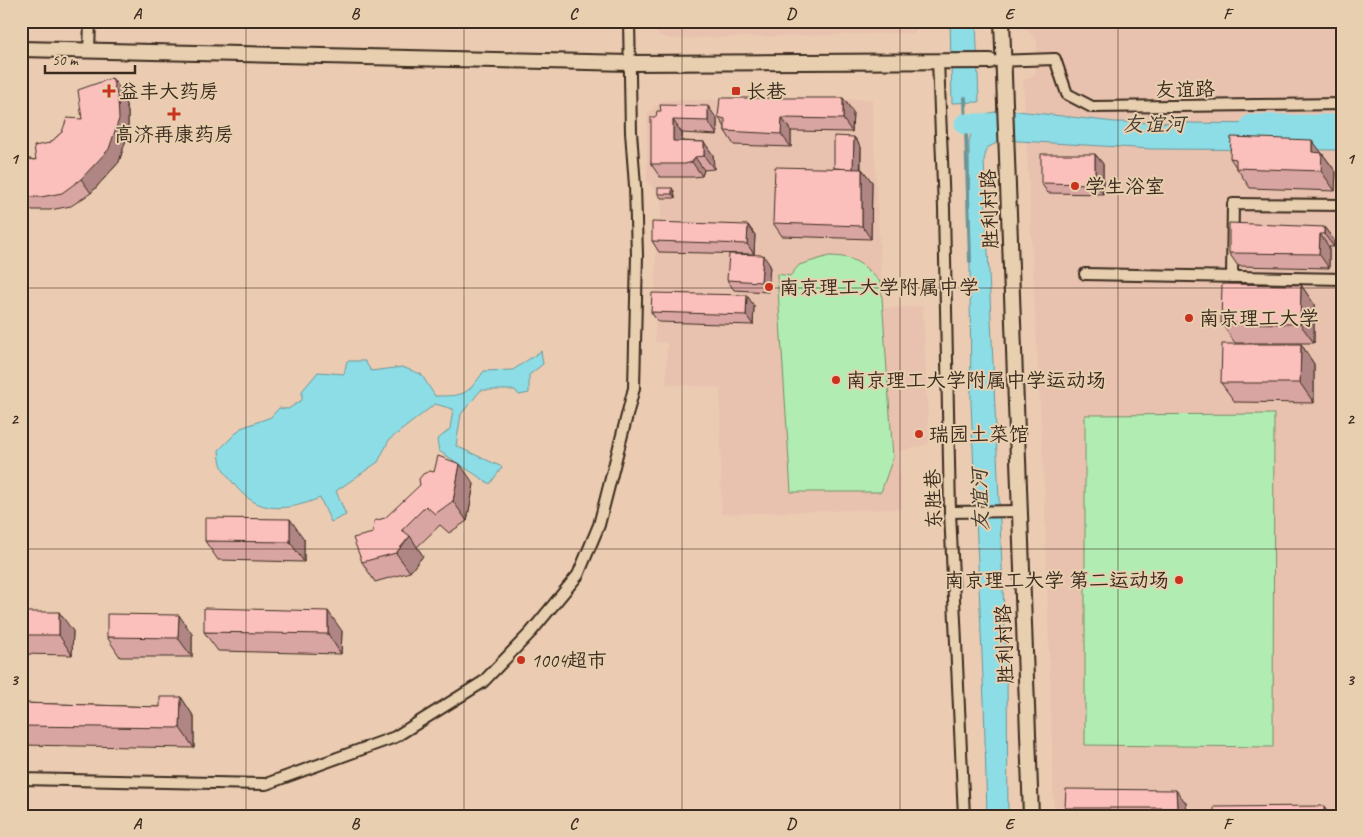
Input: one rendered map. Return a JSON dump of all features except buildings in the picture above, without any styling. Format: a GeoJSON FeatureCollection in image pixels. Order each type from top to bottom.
{"type":"FeatureCollection","features":[{"type":"Feature","properties":{"kind":"street"},"geometry":{"type":"LineString","coordinates":[[89,51],[90,21]]}},
{"type":"Feature","properties":{"kind":"street"},"geometry":{"type":"LineString","coordinates":[[21,779],[266,784],[395,737],[483,682],[531,632],[578,575],[599,525],[634,388],[637,255],[636,186],[631,132],[629,21]]}},
{"type":"Feature","properties":{"kind":"street","name":"胜利村路"},"geometry":{"type":"LineString","coordinates":[[1002,21],[997,61],[1005,79],[1018,511],[1031,816]]}},
{"type":"Feature","properties":{"kind":"street"},"geometry":{"type":"LineString","coordinates":[[21,49],[630,63],[997,61]]}},
{"type":"Feature","properties":{"kind":"street","name":"友谊路"},"geometry":{"type":"LineString","coordinates":[[997,61],[1055,60],[1067,94],[1092,108],[1343,104]]}},
{"type":"Feature","properties":{"kind":"street","name":"东胜巷"},"geometry":{"type":"LineString","coordinates":[[938,61],[944,208],[950,512],[964,816]]}},
{"type":"Feature","properties":{"kind":"street"},"geometry":{"type":"LineString","coordinates":[[1232,277],[1233,204],[1343,205]]}},
{"type":"Feature","properties":{"kind":"street"},"geometry":{"type":"LineString","coordinates":[[1085,274],[1343,280]]}},
{"type":"Feature","properties":{"kind":"street"},"geometry":{"type":"LineString","coordinates":[[950,512],[1018,511]]}},
{"type":"Feature","properties":{"kind":"shaded area"},"geometry":{"type":"Polygon","coordinates":[[[648,21],[916,21],[916,33],[670,39],[660,36],[650,26],[648,21]]]}},
{"type":"Feature","properties":{"kind":"shaded area","name":"南京理工大学"},"geometry":{"type":"Polygon","coordinates":[[[1022,21],[1343,21],[1343,816],[1054,816],[1044,487],[1023,80],[1035,74],[1037,40],[1022,26],[1022,21]]]}},
{"type":"Feature","properties":{"kind":"shaded area","name":"南京理工大学附属中学"},"geometry":{"type":"Polygon","coordinates":[[[872,99],[883,308],[923,306],[929,444],[898,452],[902,509],[721,514],[720,388],[666,384],[667,343],[655,342],[656,230],[660,228],[661,198],[647,181],[647,113],[663,100],[872,99]]]}},
{"type":"Feature","properties":{"kind":"green space","name":"南京理工大学附属中学运动场"},"geometry":{"type":"Polygon","coordinates":[[[829,256],[838,256],[858,263],[881,283],[893,458],[881,492],[791,492],[777,274],[790,276],[799,265],[829,256]]]}},
{"type":"Feature","properties":{"kind":"green space","name":"南京理工大学 第二运动场"},"geometry":{"type":"Polygon","coordinates":[[[1274,414],[1273,747],[1085,745],[1085,415],[1274,414]]]}},
{"type":"Feature","properties":{"kind":"water"},"geometry":{"type":"Polygon","coordinates":[[[950,21],[976,21],[979,102],[952,103],[950,21]]]}},
{"type":"Feature","properties":{"kind":"water"},"geometry":{"type":"Polygon","coordinates":[[[1009,110],[1115,122],[1343,125],[1343,150],[1152,149],[1002,140],[987,148],[984,160],[1007,680],[1008,816],[987,816],[971,403],[969,143],[974,126],[981,117],[992,112],[1009,110]]]}},
{"type":"Feature","properties":{"kind":"water"},"geometry":{"type":"Polygon","coordinates":[[[541,351],[543,364],[529,375],[529,393],[519,395],[515,390],[481,390],[461,414],[456,446],[502,467],[490,484],[439,451],[437,440],[450,429],[453,409],[435,404],[389,440],[378,462],[336,491],[346,515],[331,522],[320,498],[296,506],[273,508],[252,501],[234,484],[221,464],[219,450],[241,428],[271,417],[279,408],[288,409],[302,400],[302,391],[318,372],[344,374],[347,361],[365,361],[371,371],[402,367],[421,374],[435,396],[445,396],[459,394],[469,389],[484,371],[513,370],[541,351]]]}},
{"type":"Feature","properties":{"kind":"waterway","name":"友谊河"},"geometry":{"type":"LineString","coordinates":[[965,98],[970,261]]}},
{"type":"Feature","properties":{"kind":"waterway","name":"友谊河"},"geometry":{"type":"LineString","coordinates":[[965,124],[1003,124]]}},
{"type":"Feature","properties":{"kind":"waterway","name":"友谊河"},"geometry":{"type":"LineString","coordinates":[[1251,125],[1343,125]]}},
{"type":"Feature","properties":{"kind":"place","name":"益丰大药房"},"geometry":{"type":"Point","coordinates":[109,91]}},
{"type":"Feature","properties":{"kind":"place","name":"长巷"},"geometry":{"type":"Point","coordinates":[736,91]}},
{"type":"Feature","properties":{"kind":"place","name":"高济再康药房"},"geometry":{"type":"Point","coordinates":[174,114]}},
{"type":"Feature","properties":{"kind":"place","name":"学生浴室"},"geometry":{"type":"Point","coordinates":[1075,186]}},
{"type":"Feature","properties":{"kind":"place","name":"南京理工大学附属中学"},"geometry":{"type":"Point","coordinates":[769,287]}},
{"type":"Feature","properties":{"kind":"place","name":"南京理工大学"},"geometry":{"type":"Point","coordinates":[1189,318]}},
{"type":"Feature","properties":{"kind":"place","name":"南京理工大学附属中学运动场"},"geometry":{"type":"Point","coordinates":[836,380]}},
{"type":"Feature","properties":{"kind":"place","name":"瑞园土菜馆"},"geometry":{"type":"Point","coordinates":[919,434]}},
{"type":"Feature","properties":{"kind":"place","name":"南京理工大学 第二运动场"},"geometry":{"type":"Point","coordinates":[1179,580]}},
{"type":"Feature","properties":{"kind":"place","name":"1004超市"},"geometry":{"type":"Point","coordinates":[521,660]}}]}
